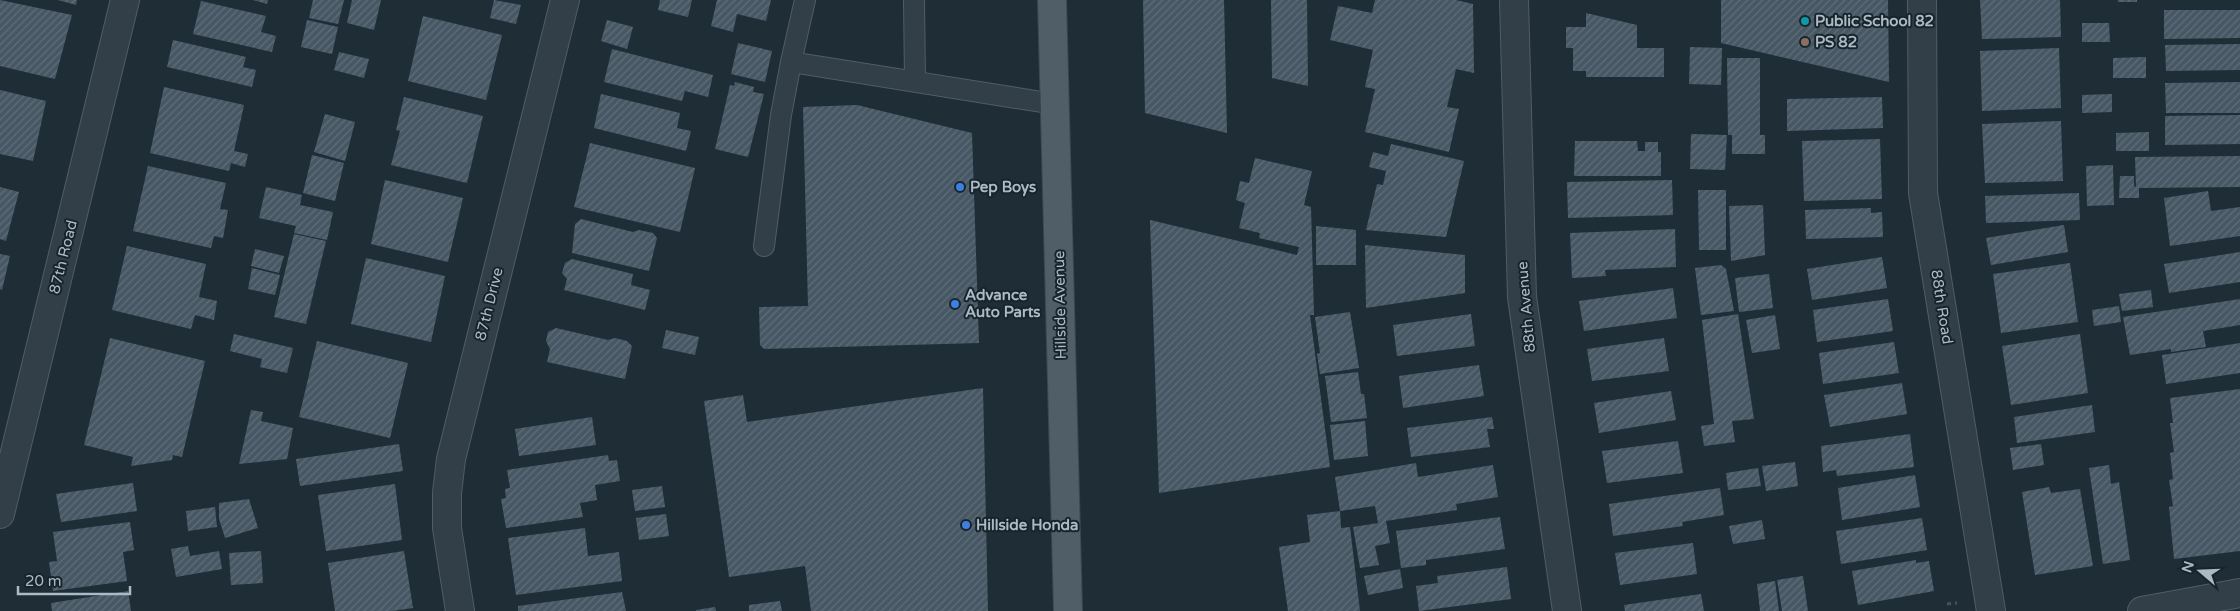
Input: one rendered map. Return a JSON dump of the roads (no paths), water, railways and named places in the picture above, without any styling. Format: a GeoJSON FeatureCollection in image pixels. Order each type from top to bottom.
{"type":"FeatureCollection","features":[{"type":"Feature","properties":{"kind":"main road","name":"Hillside Avenue"},"geometry":{"type":"LineString","coordinates":[[1052,0],[1068,611]]}},
{"type":"Feature","properties":{"kind":"street","name":"87th Road"},"geometry":{"type":"LineString","coordinates":[[0,514],[125,0]]}},
{"type":"Feature","properties":{"kind":"street","name":"87th Drive"},"geometry":{"type":"LineString","coordinates":[[460,611],[448,528],[447,493],[451,459],[565,0]]}},
{"type":"Feature","properties":{"kind":"street","name":"88th Avenue"},"geometry":{"type":"LineString","coordinates":[[1514,0],[1522,297],[1567,611]]}},
{"type":"Feature","properties":{"kind":"street","name":"88th Road"},"geometry":{"type":"LineString","coordinates":[[1922,0],[1923,193],[1992,611]]}},
{"type":"Feature","properties":{"kind":"street"},"geometry":{"type":"LineString","coordinates":[[2142,611],[2240,593]]}},
{"type":"Feature","properties":{"kind":"lane"},"geometry":{"type":"LineString","coordinates":[[764,246],[781,115],[805,0]]}},
{"type":"Feature","properties":{"kind":"lane"},"geometry":{"type":"LineString","coordinates":[[914,0],[915,81]]}},
{"type":"Feature","properties":{"kind":"lane"},"geometry":{"type":"LineString","coordinates":[[791,62],[1054,104]]}},
{"type":"Feature","properties":{"kind":"place","name":"Public School 82"},"geometry":{"type":"Point","coordinates":[1805,21]}},
{"type":"Feature","properties":{"kind":"place","name":"PS 82"},"geometry":{"type":"Point","coordinates":[1805,42]}},
{"type":"Feature","properties":{"kind":"place","name":"Pep Boys"},"geometry":{"type":"Point","coordinates":[960,187]}},
{"type":"Feature","properties":{"kind":"place","name":"Advance Auto Parts"},"geometry":{"type":"Point","coordinates":[955,304]}},
{"type":"Feature","properties":{"kind":"place","name":"Hillside Honda"},"geometry":{"type":"Point","coordinates":[966,525]}}]}
